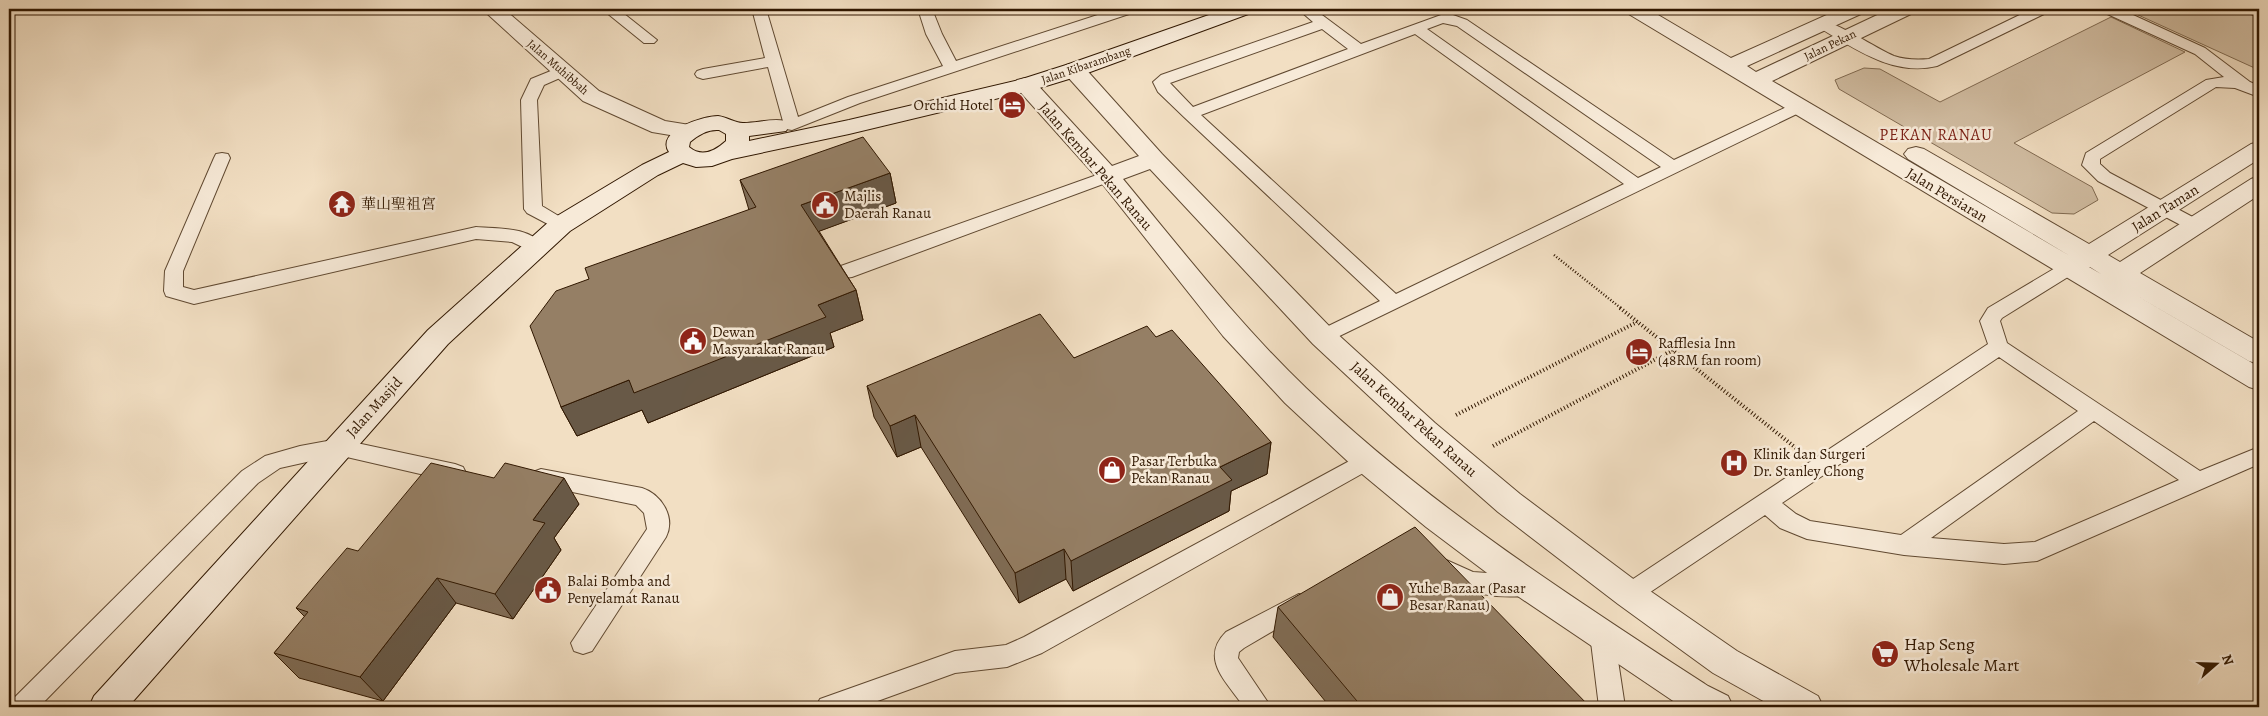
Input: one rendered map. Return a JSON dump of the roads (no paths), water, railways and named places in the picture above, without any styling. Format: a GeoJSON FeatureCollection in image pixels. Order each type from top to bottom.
{"type":"FeatureCollection","features":[{"type":"Feature","properties":{"kind":"street","name":"Jalan Muhibbah"},"geometry":{"type":"LineString","coordinates":[[492,9],[591,96],[614,108],[660,127],[685,143]]}},
{"type":"Feature","properties":{"kind":"street","name":"Jalan Kibarambang"},"geometry":{"type":"LineString","coordinates":[[727,153],[849,127],[1025,85],[1074,70],[1244,9]]}},
{"type":"Feature","properties":{"kind":"street","name":"Jalan Persiaran"},"geometry":{"type":"LineString","coordinates":[[1634,9],[1739,61]]}},
{"type":"Feature","properties":{"kind":"street","name":"Jalan Persiaran"},"geometry":{"type":"LineString","coordinates":[[1666,9],[1739,61],[2111,280],[2259,380]]}},
{"type":"Feature","properties":{"kind":"street","name":"Jalan Pekan"},"geometry":{"type":"LineString","coordinates":[[1739,61],[1856,9]]}},
{"type":"Feature","properties":{"kind":"street","name":"Jalan Pekan"},"geometry":{"type":"LineString","coordinates":[[1764,76],[1906,9]]}},
{"type":"Feature","properties":{"kind":"street","name":"Jalan Kembar Pekan Ranau"},"geometry":{"type":"LineString","coordinates":[[1074,70],[1154,159],[1323,337],[1425,431],[1509,503],[1629,594],[1725,662],[1806,707]]}},
{"type":"Feature","properties":{"kind":"street","name":"Jalan Persiaran"},"geometry":{"type":"LineString","coordinates":[[1764,76],[1799,107],[2079,261]]}},
{"type":"Feature","properties":{"kind":"street","name":"Jalan Kembar Pekan Ranau"},"geometry":{"type":"LineString","coordinates":[[1025,85],[1108,176],[1233,329],[1295,395],[1366,461],[1437,518],[1530,587],[1696,696],[1716,707]]}},
{"type":"Feature","properties":{"kind":"street","name":"Jalan Kibarambang"},"geometry":{"type":"LineString","coordinates":[[738,131],[924,108]]}},
{"type":"Feature","properties":{"kind":"street"},"geometry":{"type":"LineString","coordinates":[[715,123],[725,124],[738,131],[738,142],[727,153],[708,159],[689,157],[685,143],[696,127],[715,123]]}},
{"type":"Feature","properties":{"kind":"street","name":"Jalan Masjid"},"geometry":{"type":"LineString","coordinates":[[106,707],[438,337],[561,225],[650,170],[685,143]]}},
{"type":"Feature","properties":{"kind":"street","name":"Jalan Taman"},"geometry":{"type":"LineString","coordinates":[[2079,261],[2259,149]]}},
{"type":"Feature","properties":{"kind":"street"},"geometry":{"type":"LineString","coordinates":[[1108,176],[1154,159]]}},
{"type":"Feature","properties":{"kind":"street","name":"Jalan Taman"},"geometry":{"type":"LineString","coordinates":[[2111,280],[2259,184]]}},
{"type":"Feature","properties":{"kind":"street","name":"Jalan Persiaran"},"geometry":{"type":"LineString","coordinates":[[2111,280],[2259,354]]}},
{"type":"Feature","properties":{"kind":"lane"},"geometry":{"type":"LineString","coordinates":[[609,9],[648,40]]}},
{"type":"Feature","properties":{"kind":"lane"},"geometry":{"type":"LineString","coordinates":[[759,9],[792,125],[854,100],[1130,9]]}},
{"type":"Feature","properties":{"kind":"lane"},"geometry":{"type":"LineString","coordinates":[[925,9],[934,34],[952,68]]}},
{"type":"Feature","properties":{"kind":"lane"},"geometry":{"type":"LineString","coordinates":[[1305,9],[1359,50]]}},
{"type":"Feature","properties":{"kind":"lane"},"geometry":{"type":"LineString","coordinates":[[1823,24],[1892,60],[1912,66],[1932,63],[2043,9]]}},
{"type":"Feature","properties":{"kind":"lane"},"geometry":{"type":"LineString","coordinates":[[2108,9],[2200,51],[2244,85]]}},
{"type":"Feature","properties":{"kind":"lane"},"geometry":{"type":"LineString","coordinates":[[1190,114],[1442,19],[1453,19],[1462,23],[1674,168]]}},
{"type":"Feature","properties":{"kind":"lane"},"geometry":{"type":"LineString","coordinates":[[1324,24],[1167,78],[1162,82],[1164,89],[1190,114],[1394,303]]}},
{"type":"Feature","properties":{"kind":"lane"},"geometry":{"type":"LineString","coordinates":[[1417,29],[1637,185]]}},
{"type":"Feature","properties":{"kind":"lane"},"geometry":{"type":"LineString","coordinates":[[703,74],[774,61]]}},
{"type":"Feature","properties":{"kind":"lane"},"geometry":{"type":"LineString","coordinates":[[561,225],[533,209],[529,100],[537,82],[563,71]]}},
{"type":"Feature","properties":{"kind":"lane"},"geometry":{"type":"LineString","coordinates":[[2196,226],[2104,177],[2091,165],[2092,157],[2212,83],[2227,81],[2244,85],[2259,92]]}},
{"type":"Feature","properties":{"kind":"lane"},"geometry":{"type":"LineString","coordinates":[[1323,337],[1799,107]]}},
{"type":"Feature","properties":{"kind":"lane"},"geometry":{"type":"LineString","coordinates":[[222,158],[174,271],[173,291],[194,297],[476,232],[516,236],[535,247]]}},
{"type":"Feature","properties":{"kind":"lane"},"geometry":{"type":"LineString","coordinates":[[845,272],[1108,176]]}},
{"type":"Feature","properties":{"kind":"lane"},"geometry":{"type":"LineString","coordinates":[[2079,261],[1996,312],[1990,321],[1998,348],[2199,482]]}},
{"type":"Feature","properties":{"kind":"lane"},"geometry":{"type":"LineString","coordinates":[[1629,594],[1998,348]]}},
{"type":"Feature","properties":{"kind":"lane"},"geometry":{"type":"LineString","coordinates":[[1904,545],[2093,411]]}},
{"type":"Feature","properties":{"kind":"lane"},"geometry":{"type":"LineString","coordinates":[[22,707],[250,477],[273,462],[300,454],[338,447],[477,478]]}},
{"type":"Feature","properties":{"kind":"lane"},"geometry":{"type":"LineString","coordinates":[[1766,503],[1788,521],[1807,530],[1904,545],[2004,554],[2037,551],[2259,455]]}},
{"type":"Feature","properties":{"kind":"lane"},"geometry":{"type":"LineString","coordinates":[[829,707],[956,662],[1007,656],[1033,645],[1366,461]]}},
{"type":"Feature","properties":{"kind":"lane"},"geometry":{"type":"LineString","coordinates":[[521,477],[536,477],[642,497],[655,509],[658,530],[583,643]]}},
{"type":"Feature","properties":{"kind":"lane"},"geometry":{"type":"LineString","coordinates":[[1428,556],[1451,575],[1465,581],[1530,587]]}},
{"type":"Feature","properties":{"kind":"lane"},"geometry":{"type":"LineString","coordinates":[[1258,707],[1226,660],[1227,648],[1235,640],[1322,591]]}},
{"type":"Feature","properties":{"kind":"lane"},"geometry":{"type":"LineString","coordinates":[[1602,634],[1612,707]]}},
{"type":"Feature","properties":{"kind":"place","name":"Orchid Hotel"},"geometry":{"type":"Point","coordinates":[1012,105]}},
{"type":"Feature","properties":{"kind":"place","name":"華山聖祖宮"},"geometry":{"type":"Point","coordinates":[342,204]}},
{"type":"Feature","properties":{"kind":"place","name":"Majlis Daerah Ranau"},"geometry":{"type":"Point","coordinates":[825,205]}},
{"type":"Feature","properties":{"kind":"place","name":"Dewan Masyarakat Ranau"},"geometry":{"type":"Point","coordinates":[693,341]}},
{"type":"Feature","properties":{"kind":"place","name":"Rafflesia Inn (48RM fan room)"},"geometry":{"type":"Point","coordinates":[1639,352]}},
{"type":"Feature","properties":{"kind":"place","name":"Klinik dan Surgeri Dr. Stanley Chong"},"geometry":{"type":"Point","coordinates":[1734,463]}},
{"type":"Feature","properties":{"kind":"place","name":"Pasar Terbuka Pekan Ranau"},"geometry":{"type":"Point","coordinates":[1112,470]}},
{"type":"Feature","properties":{"kind":"place","name":"Balai Bomba and Penyelamat Ranau"},"geometry":{"type":"Point","coordinates":[548,590]}},
{"type":"Feature","properties":{"kind":"place","name":"Yuhe Bazaar (Pasar Besar Ranau)"},"geometry":{"type":"Point","coordinates":[1390,597]}},
{"type":"Feature","properties":{"kind":"place","name":"Hap Seng Wholesale Mart"},"geometry":{"type":"Point","coordinates":[1885,654]}},
{"type":"Feature","properties":{"kind":"district","name":"PEKAN RANAU"},"geometry":{"type":"Point","coordinates":[1936,135]}}]}
